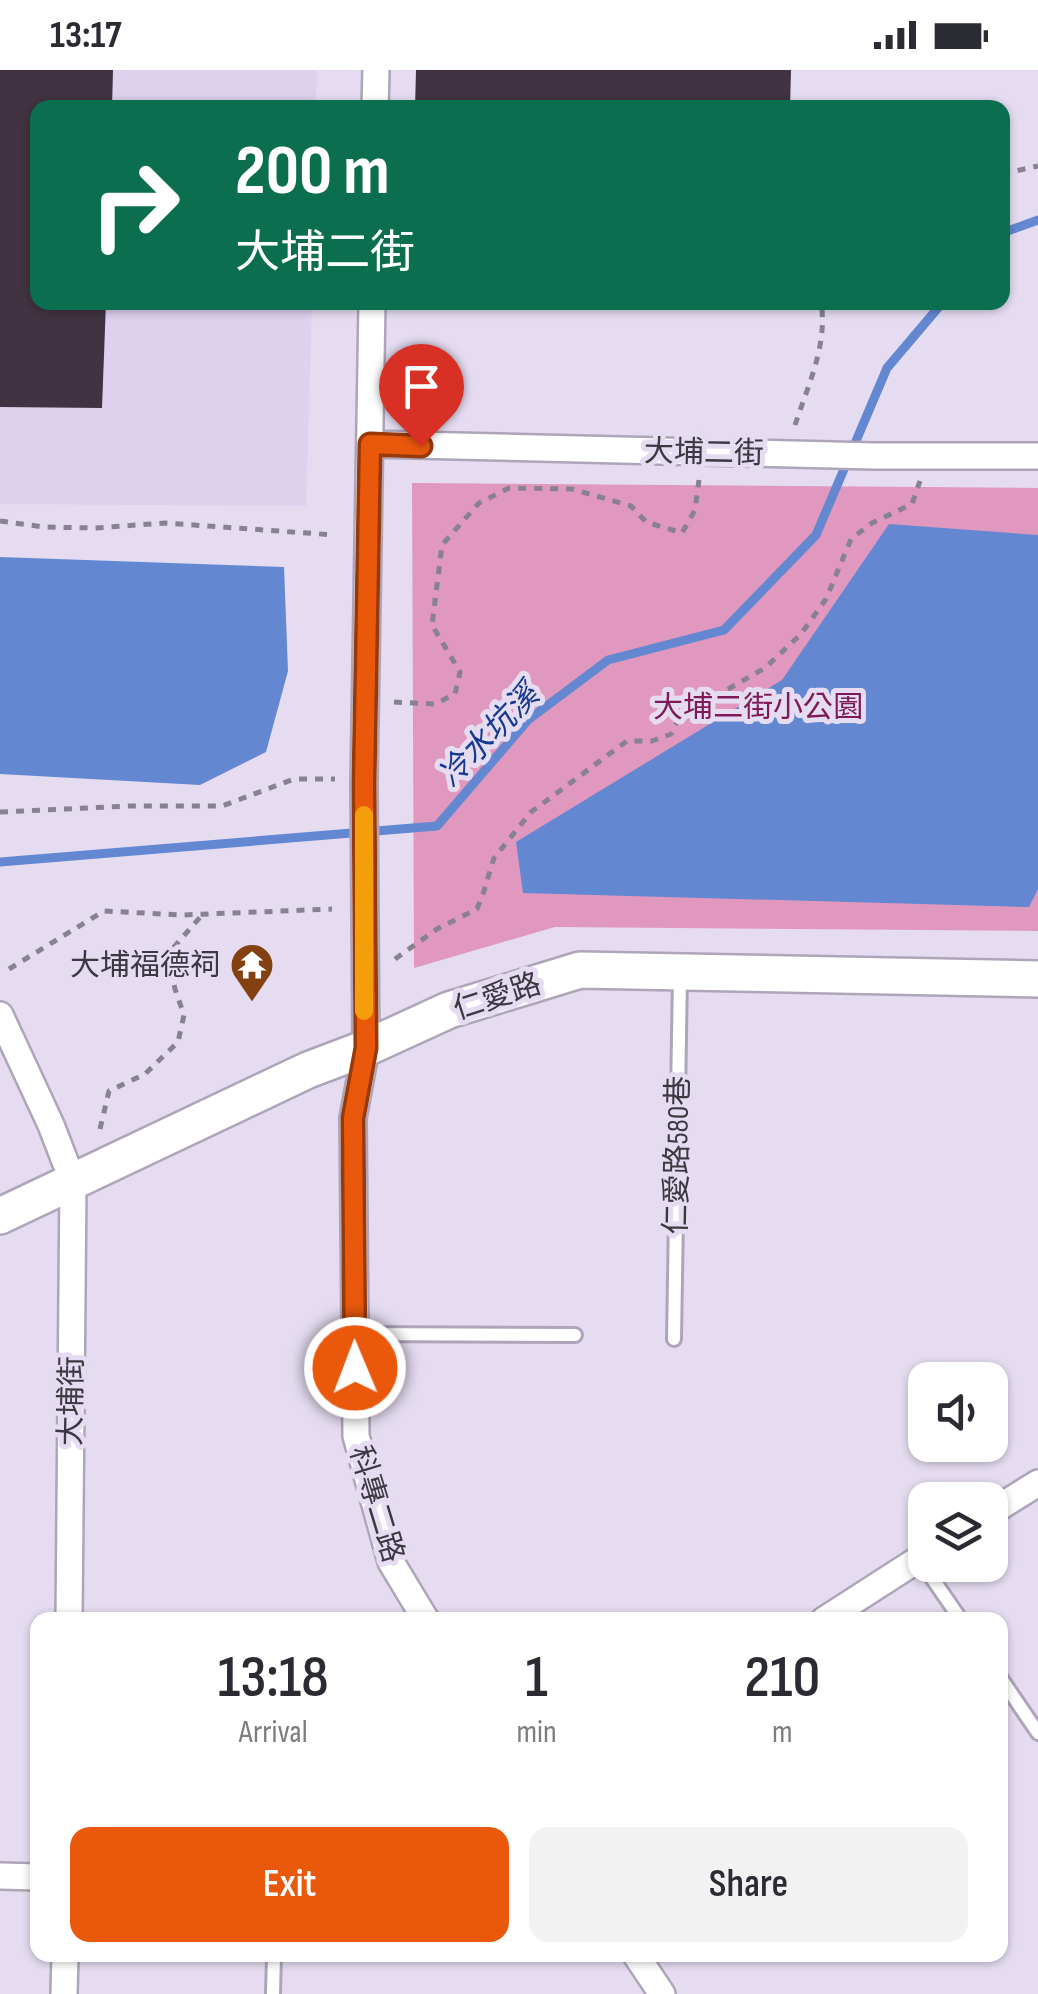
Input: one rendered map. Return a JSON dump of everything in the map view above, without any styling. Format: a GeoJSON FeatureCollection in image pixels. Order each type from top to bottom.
{"type":"FeatureCollection","features":[{"type":"Feature","properties":{"kind":"street"},"geometry":{"type":"LineString","coordinates":[[376,70],[376,100]]}},
{"type":"Feature","properties":{"kind":"street","name":"科專二路"},"geometry":{"type":"LineString","coordinates":[[372,310],[364,783],[366,1048],[353,1118],[356,1436],[391,1562],[421,1612]]}},
{"type":"Feature","properties":{"kind":"street","name":"大埔二街"},"geometry":{"type":"LineString","coordinates":[[370,444],[1038,456]]}},
{"type":"Feature","properties":{"kind":"street","name":"仁愛路"},"geometry":{"type":"LineString","coordinates":[[0,1216],[308,1070],[449,1010],[580,970],[1038,978]]}},
{"type":"Feature","properties":{"kind":"street"},"geometry":{"type":"LineString","coordinates":[[0,1015],[73,1182]]}},
{"type":"Feature","properties":{"kind":"street","name":"大埔街"},"geometry":{"type":"LineString","coordinates":[[69,1612],[73,1182]]}},
{"type":"Feature","properties":{"kind":"street"},"geometry":{"type":"LineString","coordinates":[[1008,1502],[1038,1483]]}},
{"type":"Feature","properties":{"kind":"street"},"geometry":{"type":"LineString","coordinates":[[836,1612],[908,1566]]}},
{"type":"Feature","properties":{"kind":"street"},"geometry":{"type":"LineString","coordinates":[[0,1876],[30,1877]]}},
{"type":"Feature","properties":{"kind":"street"},"geometry":{"type":"LineString","coordinates":[[64,1994],[65,1962]]}},
{"type":"Feature","properties":{"kind":"street"},"geometry":{"type":"LineString","coordinates":[[641,1962],[662,1994]]}},
{"type":"Feature","properties":{"kind":"lane","name":"仁愛路580巷"},"geometry":{"type":"LineString","coordinates":[[674,1339],[680,972]]}},
{"type":"Feature","properties":{"kind":"lane"},"geometry":{"type":"LineString","coordinates":[[355,1334],[575,1335]]}},
{"type":"Feature","properties":{"kind":"lane"},"geometry":{"type":"LineString","coordinates":[[937,1582],[956,1612]]}},
{"type":"Feature","properties":{"kind":"lane"},"geometry":{"type":"LineString","coordinates":[[1008,1689],[1038,1733]]}},
{"type":"Feature","properties":{"kind":"lane"},"geometry":{"type":"LineString","coordinates":[[273,1994],[274,1962]]}},
{"type":"Feature","properties":{"kind":"path"},"geometry":{"type":"LineString","coordinates":[[1010,172],[1038,166]]}},
{"type":"Feature","properties":{"kind":"path"},"geometry":{"type":"LineString","coordinates":[[787,453],[822,341],[822,310]]}},
{"type":"Feature","properties":{"kind":"path"},"geometry":{"type":"LineString","coordinates":[[394,702],[435,704],[455,694],[460,672],[432,624],[442,546],[480,504],[508,488],[572,489],[631,506],[646,522],[682,533],[695,510],[702,452]]}},
{"type":"Feature","properties":{"kind":"path"},"geometry":{"type":"LineString","coordinates":[[391,962],[437,929],[476,909],[494,858],[531,812],[628,741],[671,734],[688,712],[765,668],[801,634],[826,599],[851,538],[912,504],[921,478]]}},
{"type":"Feature","properties":{"kind":"path"},"geometry":{"type":"LineString","coordinates":[[0,521],[96,528],[165,523],[335,535]]}},
{"type":"Feature","properties":{"kind":"path"},"geometry":{"type":"LineString","coordinates":[[0,812],[222,806],[294,780],[335,778]]}},
{"type":"Feature","properties":{"kind":"path"},"geometry":{"type":"LineString","coordinates":[[9,968],[104,911],[202,915],[332,909]]}},
{"type":"Feature","properties":{"kind":"path"},"geometry":{"type":"LineString","coordinates":[[100,1129],[109,1091],[145,1074],[178,1042],[184,1015],[168,954],[202,915]]}},
{"type":"Feature","properties":{"kind":"shaded area"},"geometry":{"type":"Polygon","coordinates":[[[0,70],[317,70],[316,100],[30,100],[30,310],[312,310],[306,506],[0,504],[0,70]]]}},
{"type":"Feature","properties":{"kind":"green space","name":"大埔二街小公園"},"geometry":{"type":"Polygon","coordinates":[[[412,483],[1038,488],[1038,931],[555,927],[414,968],[412,483]]]}},
{"type":"Feature","properties":{"kind":"water"},"geometry":{"type":"Polygon","coordinates":[[[889,524],[1038,535],[1038,889],[1029,907],[523,893],[516,842],[782,680],[889,524]]]}},
{"type":"Feature","properties":{"kind":"water"},"geometry":{"type":"Polygon","coordinates":[[[0,557],[284,567],[288,671],[266,752],[200,785],[0,774],[0,557]]]}},
{"type":"Feature","properties":{"kind":"building"},"geometry":{"type":"Polygon","coordinates":[[[0,70],[113,70],[112,100],[30,100],[30,310],[106,310],[102,408],[0,407],[0,70]]]}},
{"type":"Feature","properties":{"kind":"building"},"geometry":{"type":"Polygon","coordinates":[[[416,70],[791,70],[790,100],[415,100],[416,70]]]}},
{"type":"Feature","properties":{"kind":"waterway","name":"冷水坑溪"},"geometry":{"type":"LineString","coordinates":[[1010,230],[1038,220]]}},
{"type":"Feature","properties":{"kind":"waterway","name":"冷水坑溪"},"geometry":{"type":"LineString","coordinates":[[0,862],[437,826],[528,720],[608,660],[724,630],[816,535],[887,368],[936,310]]}},
{"type":"Feature","properties":{"kind":"slow traffic"},"geometry":{"type":"LineString","coordinates":[[364,815],[364,1011]]}},
{"type":"Feature","properties":{"kind":"place","name":"大埔福德祠"},"geometry":{"type":"Point","coordinates":[252,1003]}},
{"type":"Feature","properties":{"kind":"route"},"geometry":{"type":"LineString","coordinates":[[355,1368],[353,1118],[366,1048],[364,783],[370,444],[421,446]]}}]}
